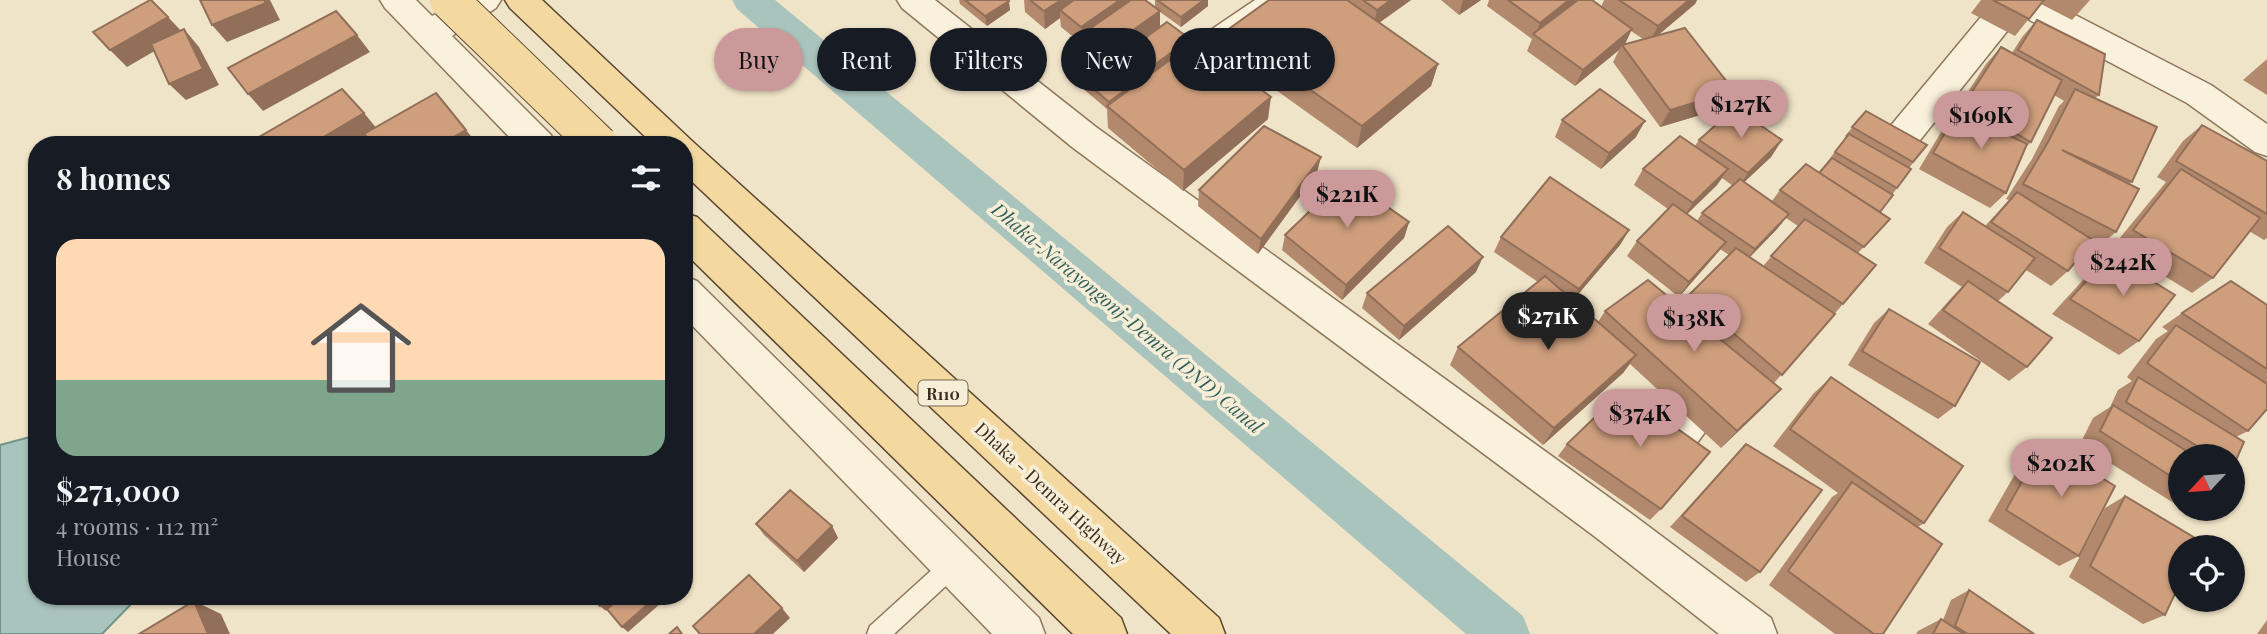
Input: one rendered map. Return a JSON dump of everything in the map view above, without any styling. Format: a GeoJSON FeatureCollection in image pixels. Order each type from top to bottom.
{"type":"FeatureCollection","features":[{"type":"Feature","properties":{"kind":"main road"},"geometry":{"type":"LineString","coordinates":[[449,0],[590,136]]}},
{"type":"Feature","properties":{"kind":"main road"},"geometry":{"type":"LineString","coordinates":[[521,0],[667,136]]}},
{"type":"Feature","properties":{"kind":"main road","name":"Dhaka - Demra Highway"},"geometry":{"type":"LineString","coordinates":[[693,160],[1203,634]]}},
{"type":"Feature","properties":{"kind":"main road"},"geometry":{"type":"LineString","coordinates":[[693,237],[1105,634]]}},
{"type":"Feature","properties":{"kind":"street"},"geometry":{"type":"LineString","coordinates":[[416,12],[485,0]]}},
{"type":"Feature","properties":{"kind":"street"},"geometry":{"type":"LineString","coordinates":[[913,0],[1095,129],[1755,634]]}},
{"type":"Feature","properties":{"kind":"street"},"geometry":{"type":"LineString","coordinates":[[1140,97],[1279,0]]}},
{"type":"Feature","properties":{"kind":"street"},"geometry":{"type":"LineString","coordinates":[[1851,200],[2016,0],[2199,94],[2267,142]]}},
{"type":"Feature","properties":{"kind":"street"},"geometry":{"type":"LineString","coordinates":[[416,12],[531,136]]}},
{"type":"Feature","properties":{"kind":"street"},"geometry":{"type":"LineString","coordinates":[[693,301],[1023,634]]}},
{"type":"Feature","properties":{"kind":"street"},"geometry":{"type":"LineString","coordinates":[[1613,525],[1745,345]]}},
{"type":"Feature","properties":{"kind":"lane"},"geometry":{"type":"LineString","coordinates":[[878,634],[954,564]]}},
{"type":"Feature","properties":{"kind":"water"},"geometry":{"type":"Polygon","coordinates":[[[28,437],[28,605],[130,605],[102,634],[0,634],[0,445],[28,437]]]}},
{"type":"Feature","properties":{"kind":"building"},"geometry":{"type":"Polygon","coordinates":[[[151,0],[168,17],[110,50],[93,32],[151,0]]]}},
{"type":"Feature","properties":{"kind":"building"},"geometry":{"type":"Polygon","coordinates":[[[200,0],[264,0],[266,3],[212,25],[200,0]]]}},
{"type":"Feature","properties":{"kind":"building"},"geometry":{"type":"Polygon","coordinates":[[[965,0],[1008,0],[1009,1],[985,16],[965,0]]]}},
{"type":"Feature","properties":{"kind":"building"},"geometry":{"type":"Polygon","coordinates":[[[1030,0],[1061,0],[1044,11],[1030,0]]]}},
{"type":"Feature","properties":{"kind":"building"},"geometry":{"type":"Polygon","coordinates":[[[1074,0],[1120,0],[1081,27],[1060,10],[1074,0]]]}},
{"type":"Feature","properties":{"kind":"building"},"geometry":{"type":"Polygon","coordinates":[[[1131,0],[1145,0],[1160,11],[1136,28],[1091,28],[1131,0]]]}},
{"type":"Feature","properties":{"kind":"building"},"geometry":{"type":"Polygon","coordinates":[[[1157,0],[1204,0],[1181,17],[1157,0]]]}},
{"type":"Feature","properties":{"kind":"building"},"geometry":{"type":"Polygon","coordinates":[[[1269,0],[1347,0],[1438,64],[1362,126],[1312,91],[1335,91],[1335,28],[1230,28],[1269,0]]]}},
{"type":"Feature","properties":{"kind":"building"},"geometry":{"type":"Polygon","coordinates":[[[1363,0],[1391,0],[1377,10],[1363,0]]]}},
{"type":"Feature","properties":{"kind":"building"},"geometry":{"type":"Polygon","coordinates":[[[1508,0],[1569,0],[1540,23],[1508,0]]]}},
{"type":"Feature","properties":{"kind":"building"},"geometry":{"type":"Polygon","coordinates":[[[1578,0],[1592,0],[1632,29],[1583,70],[1533,34],[1578,0]]]}},
{"type":"Feature","properties":{"kind":"building"},"geometry":{"type":"Polygon","coordinates":[[[1619,0],[1689,0],[1658,26],[1619,0]]]}},
{"type":"Feature","properties":{"kind":"building"},"geometry":{"type":"Polygon","coordinates":[[[1993,0],[2044,0],[2029,19],[1993,0]]]}},
{"type":"Feature","properties":{"kind":"building"},"geometry":{"type":"Polygon","coordinates":[[[336,11],[357,35],[248,94],[228,68],[336,11]]]}},
{"type":"Feature","properties":{"kind":"building"},"geometry":{"type":"Polygon","coordinates":[[[2037,20],[2105,54],[2099,95],[2018,50],[2037,20]]]}},
{"type":"Feature","properties":{"kind":"building"},"geometry":{"type":"Polygon","coordinates":[[[1167,22],[1175,28],[1170,28],[1170,54],[1156,64],[1156,30],[1167,22]]]}},
{"type":"Feature","properties":{"kind":"building"},"geometry":{"type":"Polygon","coordinates":[[[1685,28],[1734,91],[1670,110],[1622,45],[1685,28]]]}},
{"type":"Feature","properties":{"kind":"building"},"geometry":{"type":"Polygon","coordinates":[[[184,29],[203,69],[169,84],[151,44],[184,29]]]}},
{"type":"Feature","properties":{"kind":"building"},"geometry":{"type":"Polygon","coordinates":[[[2001,47],[2062,80],[2031,142],[1964,104],[2001,47]]]}},
{"type":"Feature","properties":{"kind":"building"},"geometry":{"type":"Polygon","coordinates":[[[1170,60],[1170,91],[1263,91],[1271,97],[1184,170],[1107,106],[1128,91],[1156,91],[1156,70],[1170,60]]]}},
{"type":"Feature","properties":{"kind":"building"},"geometry":{"type":"Polygon","coordinates":[[[342,89],[364,113],[325,136],[261,136],[342,89]]]}},
{"type":"Feature","properties":{"kind":"building"},"geometry":{"type":"Polygon","coordinates":[[[1600,89],[1645,121],[1609,153],[1562,120],[1600,89]]]}},
{"type":"Feature","properties":{"kind":"building"},"geometry":{"type":"Polygon","coordinates":[[[2075,89],[2157,127],[2132,182],[2062,150],[2139,189],[2116,232],[2023,184],[2075,89]]]}},
{"type":"Feature","properties":{"kind":"building"},"geometry":{"type":"Polygon","coordinates":[[[1096,91],[1124,91],[1109,102],[1096,91]]]}},
{"type":"Feature","properties":{"kind":"building"},"geometry":{"type":"Polygon","coordinates":[[[436,93],[466,130],[455,136],[364,134],[436,93]]]}},
{"type":"Feature","properties":{"kind":"building"},"geometry":{"type":"Polygon","coordinates":[[[1735,108],[1782,140],[1748,173],[1699,140],[1735,108]]]}},
{"type":"Feature","properties":{"kind":"building"},"geometry":{"type":"Polygon","coordinates":[[[1866,111],[1927,145],[1913,162],[1852,127],[1866,111]]]}},
{"type":"Feature","properties":{"kind":"building"},"geometry":{"type":"Polygon","coordinates":[[[1958,111],[2027,144],[2006,193],[1933,153],[1958,111]]]}},
{"type":"Feature","properties":{"kind":"building"},"geometry":{"type":"Polygon","coordinates":[[[2202,125],[2267,161],[2267,214],[2176,161],[2202,125]]]}},
{"type":"Feature","properties":{"kind":"building"},"geometry":{"type":"Polygon","coordinates":[[[1264,126],[1321,157],[1261,239],[1199,190],[1264,126]]]}},
{"type":"Feature","properties":{"kind":"building"},"geometry":{"type":"Polygon","coordinates":[[[1849,134],[1911,169],[1897,188],[1835,152],[1849,134]]]}},
{"type":"Feature","properties":{"kind":"building"},"geometry":{"type":"Polygon","coordinates":[[[1680,136],[1728,169],[1693,203],[1643,169],[1680,136]]]}},
{"type":"Feature","properties":{"kind":"building"},"geometry":{"type":"Polygon","coordinates":[[[1832,158],[1893,195],[1880,212],[1819,173],[1832,158]]]}},
{"type":"Feature","properties":{"kind":"building"},"geometry":{"type":"Polygon","coordinates":[[[1806,164],[1890,219],[1864,247],[1780,190],[1806,164]]]}},
{"type":"Feature","properties":{"kind":"building"},"geometry":{"type":"Polygon","coordinates":[[[2181,169],[2260,218],[2213,278],[2133,230],[2181,169]]]}},
{"type":"Feature","properties":{"kind":"building"},"geometry":{"type":"Polygon","coordinates":[[[1345,177],[1409,222],[1346,285],[1285,235],[1345,177]]]}},
{"type":"Feature","properties":{"kind":"building"},"geometry":{"type":"Polygon","coordinates":[[[1550,177],[1629,230],[1579,289],[1501,237],[1550,177]]]}},
{"type":"Feature","properties":{"kind":"building"},"geometry":{"type":"Polygon","coordinates":[[[1740,179],[1789,214],[1755,249],[1702,213],[1740,179]]]}},
{"type":"Feature","properties":{"kind":"building"},"geometry":{"type":"Polygon","coordinates":[[[2017,192],[2093,240],[2068,271],[1991,222],[2017,192]]]}},
{"type":"Feature","properties":{"kind":"building"},"geometry":{"type":"Polygon","coordinates":[[[1673,204],[1726,242],[1689,282],[1637,241],[1673,204]]]}},
{"type":"Feature","properties":{"kind":"building"},"geometry":{"type":"Polygon","coordinates":[[[1963,212],[2035,258],[2008,292],[1939,248],[1963,212]]]}},
{"type":"Feature","properties":{"kind":"building"},"geometry":{"type":"Polygon","coordinates":[[[1805,219],[1876,265],[1843,304],[1771,256],[1805,219]]]}},
{"type":"Feature","properties":{"kind":"building"},"geometry":{"type":"Polygon","coordinates":[[[1448,226],[1483,257],[1404,326],[1367,293],[1448,226]]]}},
{"type":"Feature","properties":{"kind":"building"},"geometry":{"type":"Polygon","coordinates":[[[1736,248],[1835,314],[1782,375],[1689,295],[1736,248]]]}},
{"type":"Feature","properties":{"kind":"building"},"geometry":{"type":"Polygon","coordinates":[[[2110,255],[2175,295],[2139,341],[2070,299],[2110,255]]]}},
{"type":"Feature","properties":{"kind":"building"},"geometry":{"type":"Polygon","coordinates":[[[1545,276],[1636,355],[1554,428],[1458,347],[1545,276]]]}},
{"type":"Feature","properties":{"kind":"building"},"geometry":{"type":"Polygon","coordinates":[[[1648,280],[1781,389],[1737,431],[1605,311],[1648,280]]]}},
{"type":"Feature","properties":{"kind":"building"},"geometry":{"type":"Polygon","coordinates":[[[1968,281],[2052,338],[2027,367],[1943,310],[1968,281]]]}},
{"type":"Feature","properties":{"kind":"building"},"geometry":{"type":"Polygon","coordinates":[[[2231,281],[2267,305],[2267,369],[2182,313],[2231,281]]]}},
{"type":"Feature","properties":{"kind":"building"},"geometry":{"type":"Polygon","coordinates":[[[1889,309],[1980,362],[1955,406],[1862,351],[1889,309]]]}},
{"type":"Feature","properties":{"kind":"building"},"geometry":{"type":"Polygon","coordinates":[[[2176,325],[2267,384],[2267,409],[2248,431],[2147,363],[2176,325]]]}},
{"type":"Feature","properties":{"kind":"building"},"geometry":{"type":"Polygon","coordinates":[[[1831,377],[1963,466],[1924,523],[1790,429],[1831,377]]]}},
{"type":"Feature","properties":{"kind":"building"},"geometry":{"type":"Polygon","coordinates":[[[2138,377],[2244,442],[2194,444],[2126,402],[2138,377]]]}},
{"type":"Feature","properties":{"kind":"building"},"geometry":{"type":"Polygon","coordinates":[[[1623,390],[1710,452],[1661,509],[1567,444],[1623,390]]]}},
{"type":"Feature","properties":{"kind":"building"},"geometry":{"type":"Polygon","coordinates":[[[2113,405],[2175,444],[2168,444],[2168,474],[2100,431],[2113,405]]]}},
{"type":"Feature","properties":{"kind":"building"},"geometry":{"type":"Polygon","coordinates":[[[2044,442],[2115,486],[2079,556],[2006,510],[2044,442]]]}},
{"type":"Feature","properties":{"kind":"building"},"geometry":{"type":"Polygon","coordinates":[[[1746,444],[1822,490],[1760,572],[1682,516],[1746,444]]]}},
{"type":"Feature","properties":{"kind":"building"},"geometry":{"type":"Polygon","coordinates":[[[1852,482],[1942,544],[1883,634],[1874,634],[1788,571],[1852,482]]]}},
{"type":"Feature","properties":{"kind":"building"},"geometry":{"type":"Polygon","coordinates":[[[790,490],[832,526],[797,561],[756,524],[790,490]]]}},
{"type":"Feature","properties":{"kind":"building"},"geometry":{"type":"Polygon","coordinates":[[[2125,496],[2190,535],[2168,535],[2168,609],[2165,615],[2090,566],[2125,496]]]}},
{"type":"Feature","properties":{"kind":"building"},"geometry":{"type":"Polygon","coordinates":[[[749,575],[782,608],[754,634],[700,634],[693,626],[749,575]]]}},
{"type":"Feature","properties":{"kind":"building"},"geometry":{"type":"Polygon","coordinates":[[[1969,590],[2034,634],[1968,634],[1955,626],[1969,590]]]}},
{"type":"Feature","properties":{"kind":"building"},"geometry":{"type":"Polygon","coordinates":[[[187,605],[196,605],[208,634],[139,634],[187,605]]]}},
{"type":"Feature","properties":{"kind":"building"},"geometry":{"type":"Polygon","coordinates":[[[612,605],[647,605],[622,627],[607,609],[612,605]]]}},
{"type":"Feature","properties":{"kind":"building"},"geometry":{"type":"Polygon","coordinates":[[[1941,619],[1964,634],[1933,634],[1941,619]]]}},
{"type":"Feature","properties":{"kind":"building"},"geometry":{"type":"Polygon","coordinates":[[[677,627],[682,634],[669,634],[677,627]]]}},
{"type":"Feature","properties":{"kind":"waterway","name":"Dhaka-Narayongonj-Demra (DND) Canal"},"geometry":{"type":"LineString","coordinates":[[750,0],[1505,634]]}}]}
